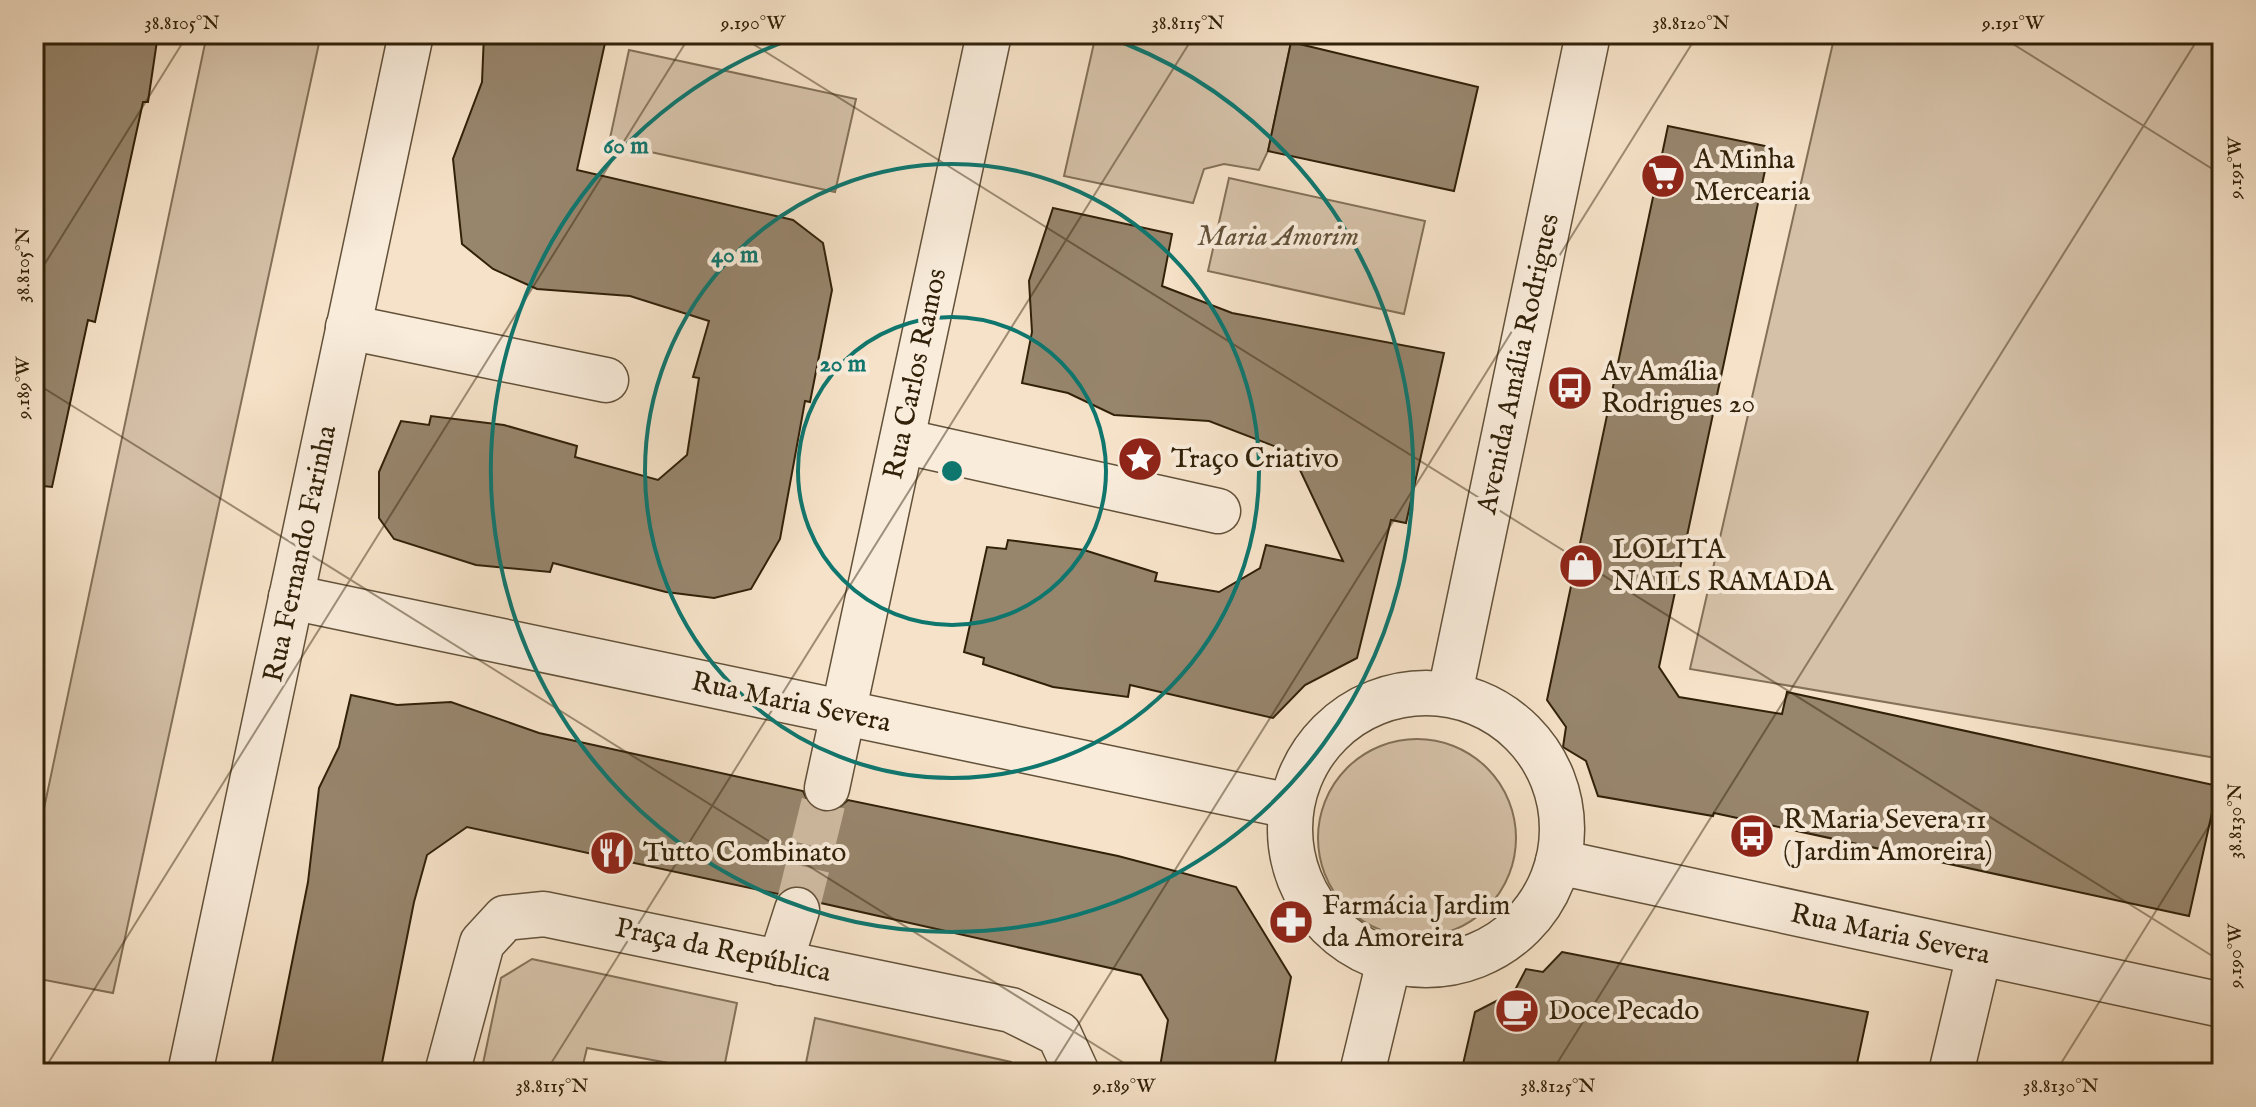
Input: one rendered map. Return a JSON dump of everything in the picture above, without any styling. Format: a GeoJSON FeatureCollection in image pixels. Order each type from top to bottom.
{"type":"FeatureCollection","features":[{"type":"Feature","properties":{"kind":"street","name":"Rua Fernando Farinha"},"geometry":{"type":"LineString","coordinates":[[190,1073],[411,34]]}},
{"type":"Feature","properties":{"kind":"street","name":"Rua Carlos Ramos"},"geometry":{"type":"LineString","coordinates":[[827,788],[989,34]]}},
{"type":"Feature","properties":{"kind":"street","name":"Avenida Amália Rodrigues"},"geometry":{"type":"LineString","coordinates":[[1450,693],[1588,34]]}},
{"type":"Feature","properties":{"kind":"street"},"geometry":{"type":"LineString","coordinates":[[348,327],[606,380]]}},
{"type":"Feature","properties":{"kind":"street"},"geometry":{"type":"LineString","coordinates":[[902,441],[1218,511]]}},
{"type":"Feature","properties":{"kind":"street","name":"Rua Maria Severa"},"geometry":{"type":"LineString","coordinates":[[291,597],[1290,806]]}},
{"type":"Feature","properties":{"kind":"street"},"geometry":{"type":"LineString","coordinates":[[1407,693],[1450,693],[1486,705],[1517,726],[1541,753],[1557,788],[1563,825],[1558,862],[1541,903],[1512,935],[1475,957],[1432,966],[1389,961],[1352,945],[1322,919],[1301,885],[1290,846],[1290,806],[1304,765],[1330,730],[1366,705],[1407,693]]}},
{"type":"Feature","properties":{"kind":"street","name":"Rua Maria Severa"},"geometry":{"type":"LineString","coordinates":[[1558,862],[2222,1005]]}},
{"type":"Feature","properties":{"kind":"street"},"geometry":{"type":"LineString","coordinates":[[780,963],[797,910]]}},
{"type":"Feature","properties":{"kind":"street","name":"Praça da República"},"geometry":{"type":"LineString","coordinates":[[447,1073],[482,943],[505,918],[544,914],[1011,1010],[1059,1034],[1077,1073]]}},
{"type":"Feature","properties":{"kind":"street"},"geometry":{"type":"LineString","coordinates":[[1951,1073],[1979,955]]}},
{"type":"Feature","properties":{"kind":"street"},"geometry":{"type":"LineString","coordinates":[[1362,1073],[1389,961]]}},
{"type":"Feature","properties":{"kind":"green space"},"geometry":{"type":"Polygon","coordinates":[[[207,34],[321,34],[113,993],[34,978],[34,856],[207,34]]]}},
{"type":"Feature","properties":{"kind":"green space"},"geometry":{"type":"Polygon","coordinates":[[[1096,34],[1247,34],[1291,42],[1268,151],[1259,170],[1224,164],[1204,169],[1193,203],[1064,176],[1096,34]]]}},
{"type":"Feature","properties":{"kind":"green space"},"geometry":{"type":"Polygon","coordinates":[[[1835,34],[2222,34],[2222,759],[1690,669],[1835,34]]]}},
{"type":"Feature","properties":{"kind":"green space"},"geometry":{"type":"Polygon","coordinates":[[[629,50],[856,99],[835,192],[609,143],[629,50]]]}},
{"type":"Feature","properties":{"kind":"green space","name":"Maria Amorim"},"geometry":{"type":"Polygon","coordinates":[[[1229,178],[1425,221],[1404,314],[1208,271],[1229,178]]]}},
{"type":"Feature","properties":{"kind":"green space"},"geometry":{"type":"Polygon","coordinates":[[[1417,739],[1455,746],[1487,768],[1509,800],[1516,838],[1509,876],[1487,908],[1455,930],[1417,937],[1379,930],[1347,908],[1325,876],[1318,838],[1325,800],[1347,768],[1379,746],[1417,739]]]}},
{"type":"Feature","properties":{"kind":"green space"},"geometry":{"type":"Polygon","coordinates":[[[532,959],[737,1003],[723,1073],[587,1048],[581,1073],[481,1073],[501,978],[532,959]]]}},
{"type":"Feature","properties":{"kind":"green space"},"geometry":{"type":"Polygon","coordinates":[[[815,1018],[1011,1062],[1020,1073],[804,1073],[815,1018]]]}},
{"type":"Feature","properties":{"kind":"building"},"geometry":{"type":"Polygon","coordinates":[[[34,34],[158,34],[148,102],[143,102],[95,322],[88,320],[52,487],[34,485],[34,34]]]}},
{"type":"Feature","properties":{"kind":"building"},"geometry":{"type":"Polygon","coordinates":[[[484,34],[607,34],[577,170],[793,220],[823,243],[832,290],[810,402],[805,401],[780,539],[751,589],[714,598],[666,592],[553,563],[550,572],[476,565],[394,539],[379,518],[379,472],[401,421],[429,425],[431,416],[504,425],[577,446],[575,457],[658,480],[687,455],[699,378],[693,377],[709,321],[630,296],[537,289],[493,269],[462,244],[453,159],[482,82],[484,34]]]}},
{"type":"Feature","properties":{"kind":"building"},"geometry":{"type":"Polygon","coordinates":[[[1291,42],[1478,87],[1454,191],[1268,151],[1291,42]]]}},
{"type":"Feature","properties":{"kind":"building"},"geometry":{"type":"Polygon","coordinates":[[[1668,126],[1770,147],[1659,667],[1679,697],[1782,714],[1787,692],[2218,786],[2189,916],[1714,813],[1713,816],[1598,796],[1586,761],[1563,747],[1566,727],[1547,700],[1668,126]]]}},
{"type":"Feature","properties":{"kind":"building"},"geometry":{"type":"Polygon","coordinates":[[[1053,208],[1172,234],[1162,286],[1232,313],[1444,353],[1406,523],[1391,520],[1357,658],[1305,685],[1273,718],[1130,685],[1128,697],[1053,687],[983,664],[984,658],[964,652],[987,547],[1006,549],[1008,540],[1084,550],[1157,573],[1155,581],[1219,592],[1260,568],[1266,545],[1343,561],[1292,453],[1209,421],[1114,415],[1068,393],[1022,383],[1032,332],[1029,281],[1053,208]]]}},
{"type":"Feature","properties":{"kind":"building"},"geometry":{"type":"Polygon","coordinates":[[[351,695],[397,705],[451,702],[539,733],[803,791],[810,806],[821,812],[835,811],[848,800],[1118,856],[1236,887],[1291,977],[1273,1073],[1159,1073],[1168,1020],[1141,975],[821,903],[815,893],[804,886],[791,886],[778,894],[467,827],[427,855],[414,902],[380,1073],[270,1073],[308,882],[319,788],[339,747],[351,695]]]}},
{"type":"Feature","properties":{"kind":"building"},"geometry":{"type":"Polygon","coordinates":[[[1562,952],[1868,1012],[1855,1073],[1461,1073],[1475,1012],[1514,992],[1526,969],[1543,972],[1562,952]]]}},
{"type":"Feature","properties":{"kind":"tunnel"},"geometry":{"type":"LineString","coordinates":[[797,910],[827,788]]}},
{"type":"Feature","properties":{"kind":"place","name":"A Minha Mercearia"},"geometry":{"type":"Point","coordinates":[1663,176]}},
{"type":"Feature","properties":{"kind":"place","name":"Av Amália Rodrigues 20"},"geometry":{"type":"Point","coordinates":[1570,388]}},
{"type":"Feature","properties":{"kind":"place","name":"Traço Criativo"},"geometry":{"type":"Point","coordinates":[1140,459]}},
{"type":"Feature","properties":{"kind":"place","name":"LOLITA NAILS RAMADA"},"geometry":{"type":"Point","coordinates":[1581,566]}},
{"type":"Feature","properties":{"kind":"place","name":"R Maria Severa 11 (Jardim Amoreira)"},"geometry":{"type":"Point","coordinates":[1752,836]}},
{"type":"Feature","properties":{"kind":"place","name":"Tutto Combinato"},"geometry":{"type":"Point","coordinates":[612,853]}},
{"type":"Feature","properties":{"kind":"place","name":"Farmácia Jardim da Amoreira"},"geometry":{"type":"Point","coordinates":[1291,922]}},
{"type":"Feature","properties":{"kind":"place","name":"Doce Pecado"},"geometry":{"type":"Point","coordinates":[1517,1011]}}]}
